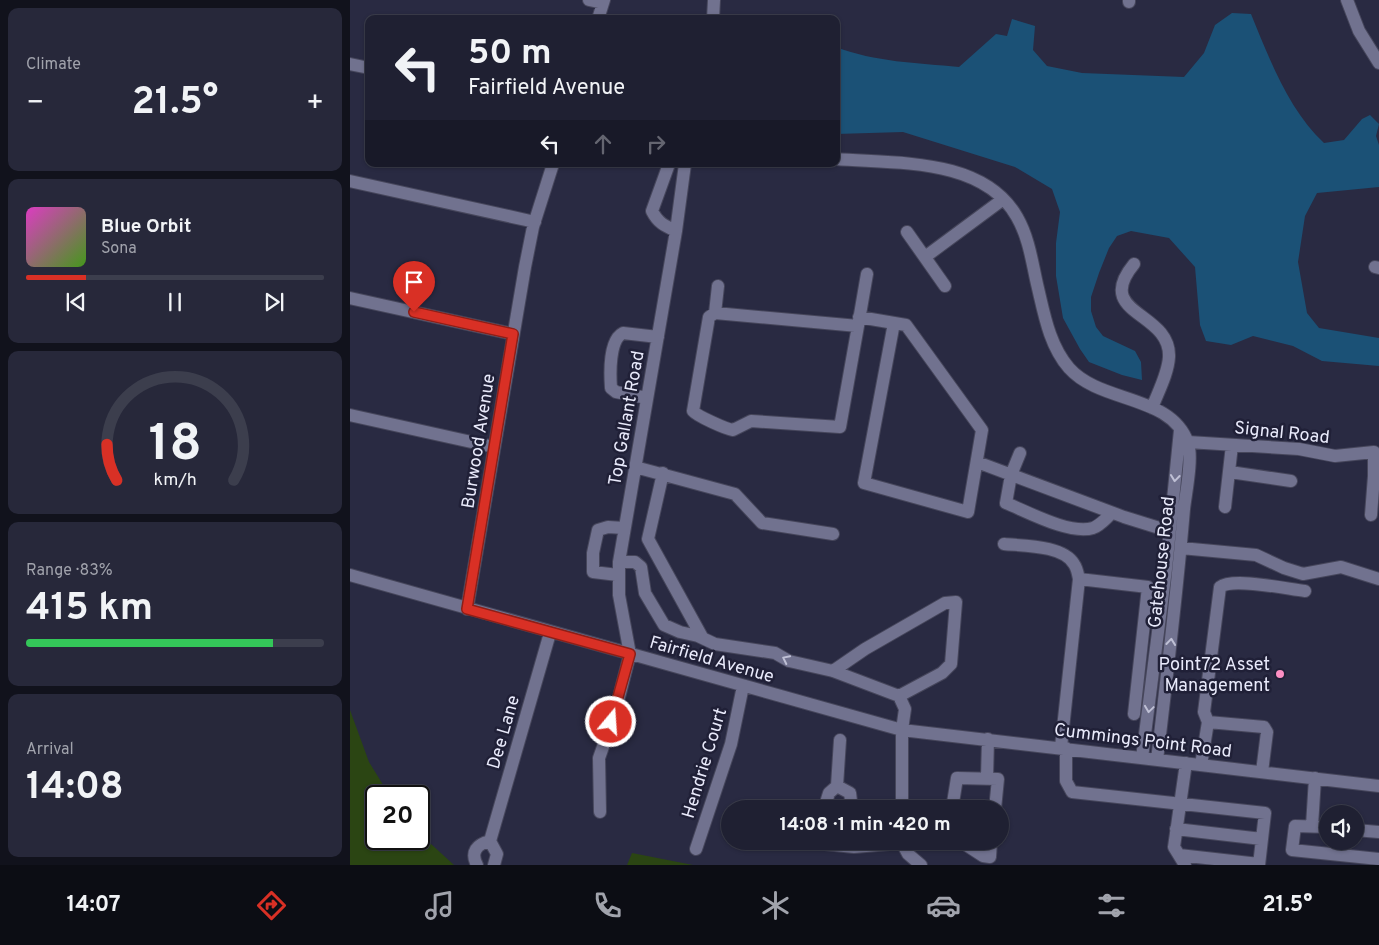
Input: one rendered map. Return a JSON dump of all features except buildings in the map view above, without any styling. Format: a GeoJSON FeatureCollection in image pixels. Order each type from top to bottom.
{"type":"FeatureCollection","features":[{"type":"Feature","properties":{"kind":"street"},"geometry":{"type":"LineString","coordinates":[[589,0],[603,2],[599,15]]}},
{"type":"Feature","properties":{"kind":"street"},"geometry":{"type":"LineString","coordinates":[[712,15],[714,0]]}},
{"type":"Feature","properties":{"kind":"street"},"geometry":{"type":"LineString","coordinates":[[1347,0],[1360,31],[1379,63]]}},
{"type":"Feature","properties":{"kind":"street"},"geometry":{"type":"LineString","coordinates":[[350,64],[365,67]]}},
{"type":"Feature","properties":{"kind":"street"},"geometry":{"type":"LineString","coordinates":[[840,159],[949,169],[980,182],[1017,215],[1025,233],[1050,338],[1059,355],[1080,379],[1100,389],[1167,414],[1188,442]]}},
{"type":"Feature","properties":{"kind":"street","name":"Burwood Avenue"},"geometry":{"type":"LineString","coordinates":[[467,609],[513,334],[534,222],[552,167]]}},
{"type":"Feature","properties":{"kind":"street"},"geometry":{"type":"LineString","coordinates":[[668,167],[652,212],[663,226],[676,231]]}},
{"type":"Feature","properties":{"kind":"street","name":"Top Gallant Road"},"geometry":{"type":"LineString","coordinates":[[630,654],[621,605],[618,575],[619,562],[683,189],[685,167]]}},
{"type":"Feature","properties":{"kind":"street","name":"Top Gallant Road"},"geometry":{"type":"LineString","coordinates":[[683,189],[693,167]]}},
{"type":"Feature","properties":{"kind":"street"},"geometry":{"type":"LineString","coordinates":[[350,181],[534,222]]}},
{"type":"Feature","properties":{"kind":"street"},"geometry":{"type":"LineString","coordinates":[[925,258],[1002,200]]}},
{"type":"Feature","properties":{"kind":"street"},"geometry":{"type":"LineString","coordinates":[[907,232],[945,286]]}},
{"type":"Feature","properties":{"kind":"street"},"geometry":{"type":"LineString","coordinates":[[1134,264],[1124,276],[1121,287],[1122,298],[1138,315],[1155,324],[1164,339],[1169,356],[1166,373],[1152,408]]}},
{"type":"Feature","properties":{"kind":"street"},"geometry":{"type":"LineString","coordinates":[[868,274],[858,322],[840,427],[752,421],[733,430],[698,416],[693,412],[709,316],[714,313],[858,322],[894,323],[906,325],[918,339],[982,430],[968,512],[864,483],[894,323]]}},
{"type":"Feature","properties":{"kind":"street"},"geometry":{"type":"LineString","coordinates":[[714,313],[718,286]]}},
{"type":"Feature","properties":{"kind":"street"},"geometry":{"type":"LineString","coordinates":[[350,298],[513,334]]}},
{"type":"Feature","properties":{"kind":"street"},"geometry":{"type":"LineString","coordinates":[[647,398],[616,392],[611,388],[614,344],[619,335],[628,332],[658,337]]}},
{"type":"Feature","properties":{"kind":"street"},"geometry":{"type":"LineString","coordinates":[[350,415],[494,448]]}},
{"type":"Feature","properties":{"kind":"street","name":"Gatehouse Road"},"geometry":{"type":"LineString","coordinates":[[1142,758],[1180,430]]}},
{"type":"Feature","properties":{"kind":"street","name":"Gatehouse Road"},"geometry":{"type":"LineString","coordinates":[[1157,760],[1181,548],[1189,456],[1188,442]]}},
{"type":"Feature","properties":{"kind":"street","name":"Signal Road"},"geometry":{"type":"LineString","coordinates":[[1188,442],[1299,449],[1335,456],[1376,454]]}},
{"type":"Feature","properties":{"kind":"street"},"geometry":{"type":"LineString","coordinates":[[1225,507],[1232,445]]}},
{"type":"Feature","properties":{"kind":"street"},"geometry":{"type":"LineString","coordinates":[[1020,453],[1011,474],[1006,503],[1044,519],[1072,527],[1093,528],[1112,513]]}},
{"type":"Feature","properties":{"kind":"street"},"geometry":{"type":"LineString","coordinates":[[1371,515],[1376,454]]}},
{"type":"Feature","properties":{"kind":"street"},"geometry":{"type":"LineString","coordinates":[[977,462],[1112,513],[1169,531]]}},
{"type":"Feature","properties":{"kind":"street"},"geometry":{"type":"LineString","coordinates":[[635,467],[663,473],[735,494],[762,523],[833,534]]}},
{"type":"Feature","properties":{"kind":"street"},"geometry":{"type":"LineString","coordinates":[[1230,472],[1291,481]]}},
{"type":"Feature","properties":{"kind":"street"},"geometry":{"type":"LineString","coordinates":[[663,473],[648,539],[702,637]]}},
{"type":"Feature","properties":{"kind":"street"},"geometry":{"type":"LineString","coordinates":[[618,575],[597,574],[593,572],[593,553],[598,530],[608,527],[624,528]]}},
{"type":"Feature","properties":{"kind":"street"},"geometry":{"type":"LineString","coordinates":[[1004,544],[1047,548],[1057,552],[1074,564],[1079,579],[1064,748],[1066,780],[1072,792],[1179,805],[1265,813],[1259,864],[1182,860],[1174,847],[1179,805],[1186,763]]}},
{"type":"Feature","properties":{"kind":"street"},"geometry":{"type":"LineString","coordinates":[[1181,548],[1256,555],[1284,568],[1304,574],[1341,566],[1379,579]]}},
{"type":"Feature","properties":{"kind":"street"},"geometry":{"type":"LineString","coordinates":[[619,562],[635,562],[641,567],[645,592],[664,626],[702,637],[715,644],[775,653],[789,661],[832,671],[899,696],[905,709],[902,730],[902,800]]}},
{"type":"Feature","properties":{"kind":"street","name":"Fairfield Avenue"},"geometry":{"type":"LineString","coordinates":[[350,575],[550,633],[902,730]]}},
{"type":"Feature","properties":{"kind":"street"},"geometry":{"type":"LineString","coordinates":[[1079,579],[1148,587],[1134,714]]}},
{"type":"Feature","properties":{"kind":"street"},"geometry":{"type":"LineString","coordinates":[[1201,765],[1208,722],[1204,712],[1220,587],[1224,584],[1250,584],[1305,591]]}},
{"type":"Feature","properties":{"kind":"street"},"geometry":{"type":"LineString","coordinates":[[832,671],[865,648],[945,602],[956,602],[951,664],[942,673],[899,696]]}},
{"type":"Feature","properties":{"kind":"street","name":"Dee Lane"},"geometry":{"type":"LineString","coordinates":[[494,865],[497,854],[490,841],[550,633]]}},
{"type":"Feature","properties":{"kind":"street"},"geometry":{"type":"LineString","coordinates":[[600,812],[599,758],[615,713],[630,654]]}},
{"type":"Feature","properties":{"kind":"street","name":"Hendrie Court"},"geometry":{"type":"LineString","coordinates":[[696,849],[731,744],[743,686]]}},
{"type":"Feature","properties":{"kind":"street"},"geometry":{"type":"LineString","coordinates":[[1208,722],[1264,728],[1267,732],[1262,772]]}},
{"type":"Feature","properties":{"kind":"street","name":"Cummings Point Road"},"geometry":{"type":"LineString","coordinates":[[902,730],[1379,786]]}},
{"type":"Feature","properties":{"kind":"street"},"geometry":{"type":"LineString","coordinates":[[987,778],[988,739]]}},
{"type":"Feature","properties":{"kind":"street"},"geometry":{"type":"LineString","coordinates":[[827,800],[829,793],[838,786],[840,740]]}},
{"type":"Feature","properties":{"kind":"street"},"geometry":{"type":"LineString","coordinates":[[953,800],[957,778],[998,779],[996,800]]}},
{"type":"Feature","properties":{"kind":"street"},"geometry":{"type":"LineString","coordinates":[[1312,826],[1316,778]]}},
{"type":"Feature","properties":{"kind":"street"},"geometry":{"type":"LineString","coordinates":[[838,786],[850,793],[851,800]]}},
{"type":"Feature","properties":{"kind":"street"},"geometry":{"type":"LineString","coordinates":[[1319,826],[1294,826],[1292,850],[1379,860]]}},
{"type":"Feature","properties":{"kind":"street"},"geometry":{"type":"LineString","coordinates":[[1176,829],[1262,838]]}},
{"type":"Feature","properties":{"kind":"street"},"geometry":{"type":"LineString","coordinates":[[1364,831],[1379,832]]}},
{"type":"Feature","properties":{"kind":"street"},"geometry":{"type":"LineString","coordinates":[[477,865],[473,856],[476,848],[480,844],[490,841]]}},
{"type":"Feature","properties":{"kind":"street"},"geometry":{"type":"LineString","coordinates":[[906,850],[921,865]]}},
{"type":"Feature","properties":{"kind":"street"},"geometry":{"type":"LineString","coordinates":[[974,850],[983,856],[990,856],[990,850]]}},
{"type":"Feature","properties":{"kind":"green space"},"geometry":{"type":"Polygon","coordinates":[[[350,710],[369,762],[383,785],[365,785],[365,850],[430,850],[430,843],[454,865],[350,865],[350,710]]]}},
{"type":"Feature","properties":{"kind":"green space"},"geometry":{"type":"Polygon","coordinates":[[[632,853],[693,865],[627,865],[632,853]]]}},
{"type":"Feature","properties":{"kind":"water"},"geometry":{"type":"Polygon","coordinates":[[[1232,13],[1251,14],[1290,100],[1300,116],[1324,143],[1344,140],[1362,119],[1370,115],[1379,124],[1376,136],[1379,145],[1379,187],[1317,193],[1305,216],[1298,262],[1307,313],[1319,328],[1379,338],[1379,366],[1322,361],[1293,346],[1253,336],[1231,345],[1206,341],[1200,325],[1195,267],[1169,238],[1131,231],[1117,236],[1109,248],[1091,297],[1091,311],[1096,327],[1103,336],[1135,351],[1141,362],[1142,380],[1122,375],[1089,362],[1063,318],[1056,276],[1056,243],[1060,212],[1052,189],[1015,167],[903,132],[840,134],[840,48],[881,59],[959,67],[996,34],[1007,36],[1012,19],[1035,26],[1033,50],[1047,66],[1082,73],[1184,77],[1204,53],[1215,25],[1232,13]]]}},
{"type":"Feature","properties":{"kind":"place","name":"Point72 Asset Management"},"geometry":{"type":"Point","coordinates":[1280,674]}},
{"type":"Feature","properties":{"kind":"route"},"geometry":{"type":"LineString","coordinates":[[414,312],[513,334],[467,609],[630,654],[611,722]]}}]}
